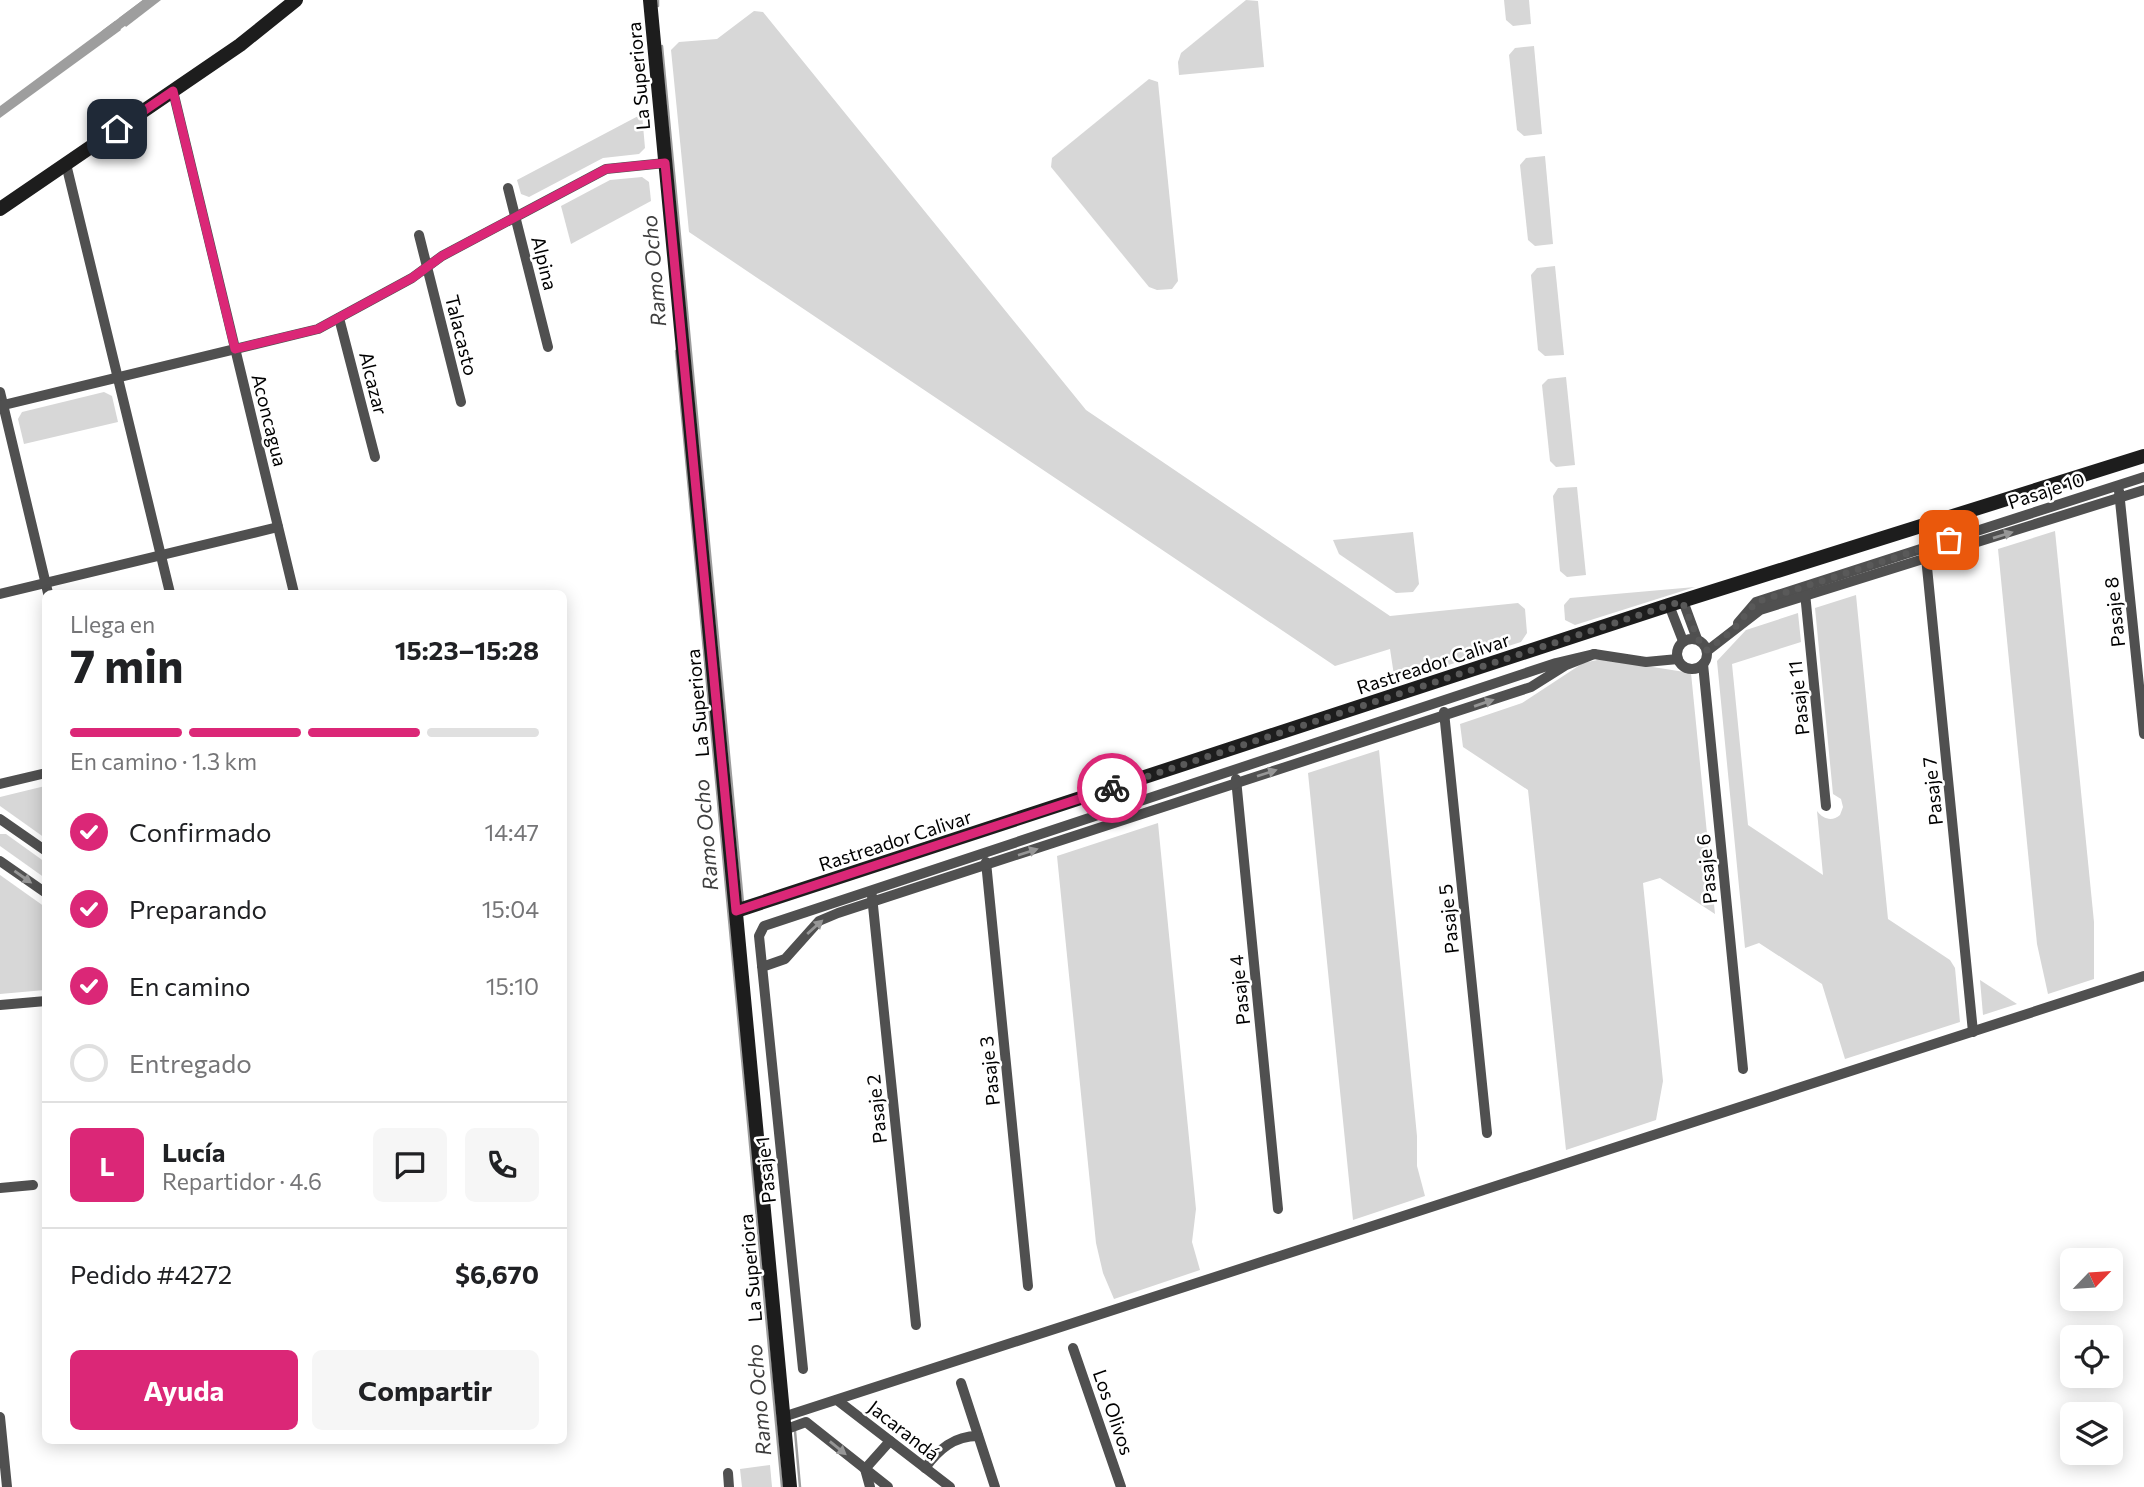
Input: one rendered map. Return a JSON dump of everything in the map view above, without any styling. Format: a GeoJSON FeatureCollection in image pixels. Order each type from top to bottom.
{"type":"FeatureCollection","features":[{"type":"Feature","properties":{"kind":"street"},"geometry":{"type":"LineString","coordinates":[[0,209],[240,45],[296,0]]}},
{"type":"Feature","properties":{"kind":"street","name":"La Superiora"},"geometry":{"type":"LineString","coordinates":[[650,0],[790,1487]]}},
{"type":"Feature","properties":{"kind":"street","name":"Aconcagua"},"geometry":{"type":"LineString","coordinates":[[173,91],[293,590]]}},
{"type":"Feature","properties":{"kind":"street"},"geometry":{"type":"LineString","coordinates":[[2,405],[318,329],[515,217],[606,169],[665,163]]}},
{"type":"Feature","properties":{"kind":"street"},"geometry":{"type":"LineString","coordinates":[[66,164],[169,590]]}},
{"type":"Feature","properties":{"kind":"street","name":"Alpina"},"geometry":{"type":"LineString","coordinates":[[508,188],[548,347]]}},
{"type":"Feature","properties":{"kind":"street","name":"Talacasto"},"geometry":{"type":"LineString","coordinates":[[419,235],[461,402]]}},
{"type":"Feature","properties":{"kind":"street","name":"Alcazar"},"geometry":{"type":"LineString","coordinates":[[339,317],[374,457]]}},
{"type":"Feature","properties":{"kind":"street"},"geometry":{"type":"LineString","coordinates":[[0,392],[47,588]]}},
{"type":"Feature","properties":{"kind":"street","name":"Rastreador Calivar"},"geometry":{"type":"LineString","coordinates":[[736,911],[1676,603],[2144,456]]}},
{"type":"Feature","properties":{"kind":"street","name":"Pasaje 10"},"geometry":{"type":"LineString","coordinates":[[1926,553],[2144,477]]}},
{"type":"Feature","properties":{"kind":"street","name":"Pasaje 8"},"geometry":{"type":"LineString","coordinates":[[2119,485],[2144,734]]}},
{"type":"Feature","properties":{"kind":"street","name":"Pasaje 10"},"geometry":{"type":"LineString","coordinates":[[1707,650],[1760,610],[1805,591],[2144,490]]}},
{"type":"Feature","properties":{"kind":"street"},"geometry":{"type":"LineString","coordinates":[[0,594],[47,588],[161,555],[278,527]]}},
{"type":"Feature","properties":{"kind":"street","name":"Pasaje 7"},"geometry":{"type":"LineString","coordinates":[[1926,553],[1973,1032]]}},
{"type":"Feature","properties":{"kind":"street","name":"Pasaje 11"},"geometry":{"type":"LineString","coordinates":[[1805,591],[1826,806]]}},
{"type":"Feature","properties":{"kind":"street"},"geometry":{"type":"LineString","coordinates":[[1676,603],[1707,650],[1703,664],[1689,669],[1678,659],[1677,649],[1683,641],[1698,639]]}},
{"type":"Feature","properties":{"kind":"street"},"geometry":{"type":"LineString","coordinates":[[1676,603],[1683,641]]}},
{"type":"Feature","properties":{"kind":"street"},"geometry":{"type":"LineString","coordinates":[[1594,654],[1566,666],[1531,687],[819,921],[785,960],[762,967],[758,936],[764,926],[871,889],[1556,663],[1594,654],[1646,662],[1678,659]]}},
{"type":"Feature","properties":{"kind":"street","name":"Pasaje 6"},"geometry":{"type":"LineString","coordinates":[[1703,664],[1744,1069]]}},
{"type":"Feature","properties":{"kind":"street","name":"Pasaje 5"},"geometry":{"type":"LineString","coordinates":[[1443,702],[1487,1133]]}},
{"type":"Feature","properties":{"kind":"street","name":"Pasaje 4"},"geometry":{"type":"LineString","coordinates":[[1235,769],[1278,1209]]}},
{"type":"Feature","properties":{"kind":"street"},"geometry":{"type":"LineString","coordinates":[[0,784],[42,774]]}},
{"type":"Feature","properties":{"kind":"street"},"geometry":{"type":"LineString","coordinates":[[0,819],[42,848]]}},
{"type":"Feature","properties":{"kind":"street","name":"Pasaje 3"},"geometry":{"type":"LineString","coordinates":[[985,852],[1028,1286]]}},
{"type":"Feature","properties":{"kind":"street"},"geometry":{"type":"LineString","coordinates":[[0,861],[42,890]]}},
{"type":"Feature","properties":{"kind":"street","name":"Pasaje 2"},"geometry":{"type":"LineString","coordinates":[[871,889],[916,1325]]}},
{"type":"Feature","properties":{"kind":"street","name":"Pasaje 1"},"geometry":{"type":"LineString","coordinates":[[762,967],[803,1368]]}},
{"type":"Feature","properties":{"kind":"street"},"geometry":{"type":"LineString","coordinates":[[783,1424],[837,1400],[2144,976]]}},
{"type":"Feature","properties":{"kind":"street"},"geometry":{"type":"LineString","coordinates":[[0,1005],[42,1001]]}},
{"type":"Feature","properties":{"kind":"street"},"geometry":{"type":"LineString","coordinates":[[0,1188],[33,1185]]}},
{"type":"Feature","properties":{"kind":"street","name":"Los Olivos"},"geometry":{"type":"LineString","coordinates":[[1073,1348],[1121,1487]]}},
{"type":"Feature","properties":{"kind":"street"},"geometry":{"type":"LineString","coordinates":[[961,1383],[995,1487]]}},
{"type":"Feature","properties":{"kind":"street","name":"Jacarandá"},"geometry":{"type":"LineString","coordinates":[[837,1400],[950,1487]]}},
{"type":"Feature","properties":{"kind":"street"},"geometry":{"type":"LineString","coordinates":[[0,1417],[7,1487]]}},
{"type":"Feature","properties":{"kind":"street"},"geometry":{"type":"LineString","coordinates":[[783,1424],[806,1422],[888,1487]]}},
{"type":"Feature","properties":{"kind":"street"},"geometry":{"type":"LineString","coordinates":[[925,1468],[944,1446],[966,1436],[978,1436]]}},
{"type":"Feature","properties":{"kind":"street"},"geometry":{"type":"LineString","coordinates":[[864,1469],[890,1441]]}},
{"type":"Feature","properties":{"kind":"street"},"geometry":{"type":"LineString","coordinates":[[864,1469],[870,1487]]}},
{"type":"Feature","properties":{"kind":"street"},"geometry":{"type":"LineString","coordinates":[[728,1473],[729,1487]]}},
{"type":"Feature","properties":{"kind":"shaded area"},"geometry":{"type":"Polygon","coordinates":[[[143,0],[161,0],[126,27],[119,18],[143,0]]]}},
{"type":"Feature","properties":{"kind":"shaded area"},"geometry":{"type":"Polygon","coordinates":[[[1246,0],[1258,1],[1264,67],[1179,75],[1178,62],[1181,53],[1246,0]]]}},
{"type":"Feature","properties":{"kind":"shaded area"},"geometry":{"type":"Polygon","coordinates":[[[1504,0],[1529,0],[1531,24],[1513,26],[1506,20],[1504,0]]]}},
{"type":"Feature","properties":{"kind":"shaded area"},"geometry":{"type":"Polygon","coordinates":[[[754,11],[763,12],[1086,410],[1390,616],[1518,603],[1525,609],[1527,633],[1521,642],[1395,682],[1390,649],[1335,666],[689,232],[671,50],[679,42],[717,39],[754,11]]]}},
{"type":"Feature","properties":{"kind":"shaded area"},"geometry":{"type":"Polygon","coordinates":[[[115,21],[121,30],[0,118],[0,106],[115,21]]]}},
{"type":"Feature","properties":{"kind":"shaded area"},"geometry":{"type":"Polygon","coordinates":[[[1534,46],[1542,134],[1524,136],[1517,130],[1509,55],[1515,48],[1534,46]]]}},
{"type":"Feature","properties":{"kind":"shaded area"},"geometry":{"type":"Polygon","coordinates":[[[1149,79],[1158,82],[1178,281],[1172,289],[1157,290],[1149,287],[1051,167],[1052,158],[1149,79]]]}},
{"type":"Feature","properties":{"kind":"shaded area"},"geometry":{"type":"Polygon","coordinates":[[[642,114],[645,148],[639,154],[603,158],[529,197],[521,194],[517,180],[642,114]]]}},
{"type":"Feature","properties":{"kind":"shaded area"},"geometry":{"type":"Polygon","coordinates":[[[1545,156],[1553,244],[1535,246],[1528,240],[1520,165],[1526,158],[1545,156]]]}},
{"type":"Feature","properties":{"kind":"shaded area"},"geometry":{"type":"Polygon","coordinates":[[[642,177],[649,182],[651,201],[571,244],[561,206],[610,180],[642,177]]]}},
{"type":"Feature","properties":{"kind":"shaded area"},"geometry":{"type":"Polygon","coordinates":[[[1555,266],[1564,355],[1545,356],[1538,350],[1531,275],[1537,268],[1555,266]]]}},
{"type":"Feature","properties":{"kind":"shaded area"},"geometry":{"type":"Polygon","coordinates":[[[1566,377],[1575,465],[1556,467],[1550,461],[1542,385],[1548,379],[1566,377]]]}},
{"type":"Feature","properties":{"kind":"shaded area"},"geometry":{"type":"Polygon","coordinates":[[[104,392],[112,396],[118,422],[24,444],[18,419],[22,412],[104,392]]]}},
{"type":"Feature","properties":{"kind":"shaded area"},"geometry":{"type":"Polygon","coordinates":[[[1577,487],[1586,575],[1567,577],[1560,571],[1553,496],[1558,488],[1577,487]]]}},
{"type":"Feature","properties":{"kind":"shaded area"},"geometry":{"type":"Polygon","coordinates":[[[2055,531],[2094,922],[2094,979],[2048,994],[2037,944],[1998,549],[2055,531]]]}},
{"type":"Feature","properties":{"kind":"shaded area"},"geometry":{"type":"Polygon","coordinates":[[[1413,532],[1419,584],[1413,592],[1396,593],[1339,554],[1333,540],[1413,532]]]}},
{"type":"Feature","properties":{"kind":"shaded area"},"geometry":{"type":"Polygon","coordinates":[[[1695,587],[1575,625],[1565,620],[1564,605],[1570,598],[1695,587]]]}},
{"type":"Feature","properties":{"kind":"shaded area"},"geometry":{"type":"Polygon","coordinates":[[[1856,595],[1888,919],[1950,960],[1955,968],[1960,1022],[1845,1059],[1822,984],[1759,943],[1745,948],[1717,661],[1746,630],[1798,613],[1801,642],[1732,664],[1748,825],[1823,875],[1817,811],[1825,818],[1831,819],[1840,815],[1843,807],[1841,799],[1833,794],[1815,608],[1856,595]]]}},
{"type":"Feature","properties":{"kind":"shaded area"},"geometry":{"type":"Polygon","coordinates":[[[1602,659],[1691,673],[1715,914],[1660,878],[1643,883],[1663,1081],[1656,1120],[1566,1150],[1528,790],[1463,747],[1460,724],[1522,703],[1583,663],[1602,659]]]}},
{"type":"Feature","properties":{"kind":"shaded area"},"geometry":{"type":"Polygon","coordinates":[[[1379,750],[1417,1136],[1417,1166],[1425,1196],[1353,1220],[1308,773],[1379,750]]]}},
{"type":"Feature","properties":{"kind":"shaded area"},"geometry":{"type":"Polygon","coordinates":[[[42,787],[42,836],[0,806],[0,797],[42,787]]]}},
{"type":"Feature","properties":{"kind":"shaded area"},"geometry":{"type":"Polygon","coordinates":[[[1158,823],[1196,1209],[1192,1242],[1200,1270],[1114,1299],[1103,1273],[1096,1243],[1057,856],[1158,823]]]}},
{"type":"Feature","properties":{"kind":"shaded area"},"geometry":{"type":"Polygon","coordinates":[[[0,834],[6,834],[42,860],[42,876],[0,846],[0,834]]]}},
{"type":"Feature","properties":{"kind":"shaded area"},"geometry":{"type":"Polygon","coordinates":[[[0,875],[42,905],[42,990],[0,994],[0,875]]]}},
{"type":"Feature","properties":{"kind":"shaded area"},"geometry":{"type":"Polygon","coordinates":[[[1980,980],[2017,1004],[1983,1015],[1980,980]]]}},
{"type":"Feature","properties":{"kind":"shaded area"},"geometry":{"type":"Polygon","coordinates":[[[770,1465],[772,1487],[742,1487],[740,1469],[770,1465]]]}},
{"type":"Feature","properties":{"kind":"waterway"},"geometry":{"type":"LineString","coordinates":[[106,34],[151,0]]}},
{"type":"Feature","properties":{"kind":"waterway"},"geometry":{"type":"LineString","coordinates":[[658,0],[658,6]]}},
{"type":"Feature","properties":{"kind":"waterway"},"geometry":{"type":"LineString","coordinates":[[662,46],[743,903]]}},
{"type":"Feature","properties":{"kind":"waterway","name":"Ramo Ocho"},"geometry":{"type":"LineString","coordinates":[[676,351],[782,1487]]}},
{"type":"Feature","properties":{"kind":"waterway"},"geometry":{"type":"LineString","coordinates":[[795,1431],[800,1487]]}},
{"type":"Feature","properties":{"kind":"way so far"},"geometry":{"type":"LineString","coordinates":[[1112,788],[1682,601],[1698,639],[1707,650],[1723,640],[1756,602],[1949,540]]}},
{"type":"Feature","properties":{"kind":"route"},"geometry":{"type":"LineString","coordinates":[[117,129],[173,91],[235,349],[318,329],[412,278],[442,256],[606,169],[665,163],[736,911],[1112,788]]}}]}
